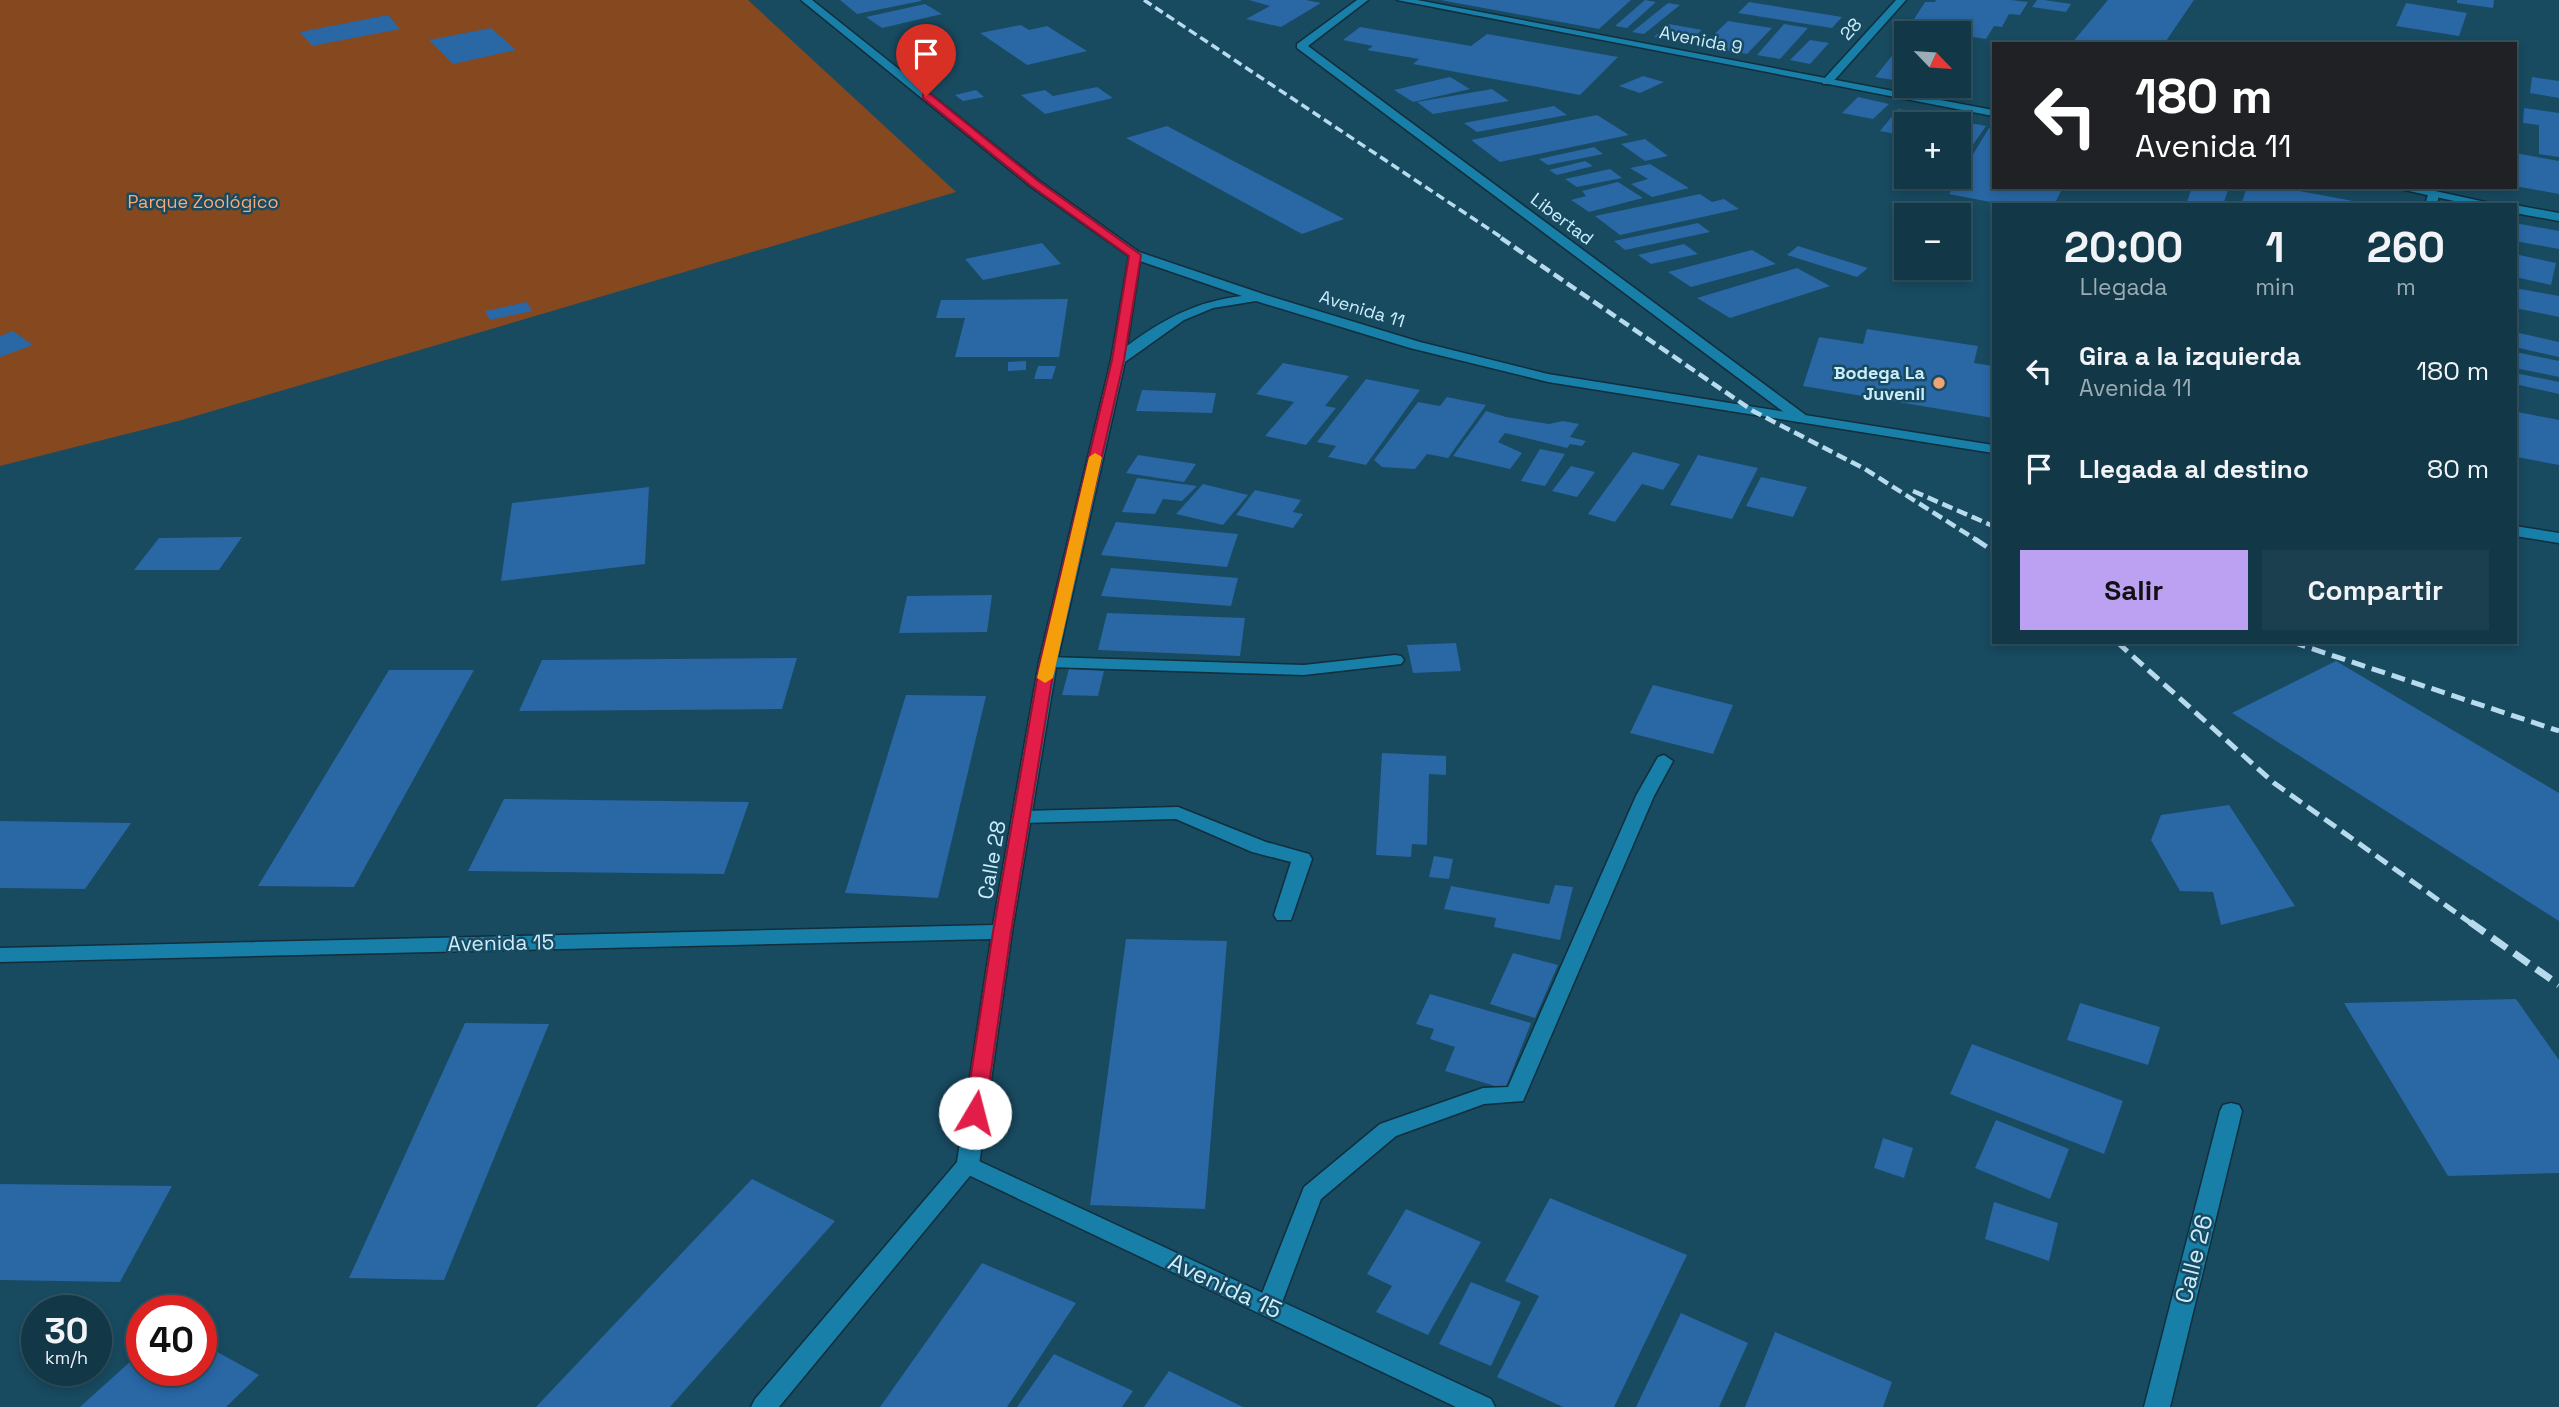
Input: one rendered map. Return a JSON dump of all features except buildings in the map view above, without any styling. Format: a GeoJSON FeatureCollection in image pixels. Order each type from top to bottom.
{"type":"FeatureCollection","features":[{"type":"Feature","properties":{"kind":"street","name":"Avenida 11"},"geometry":{"type":"LineString","coordinates":[[806,0],[1034,183],[1135,255],[1261,299],[1415,345],[1549,378],[1992,449]]}},
{"type":"Feature","properties":{"kind":"street","name":"Libertad"},"geometry":{"type":"LineString","coordinates":[[1363,0],[1301,46],[1802,419]]}},
{"type":"Feature","properties":{"kind":"street","name":"Avenida 9"},"geometry":{"type":"LineString","coordinates":[[1402,0],[1992,113]]}},
{"type":"Feature","properties":{"kind":"street","name":"28"},"geometry":{"type":"LineString","coordinates":[[1827,82],[1901,0]]}},
{"type":"Feature","properties":{"kind":"street"},"geometry":{"type":"LineString","coordinates":[[2403,189],[2432,199],[2473,203]]}},
{"type":"Feature","properties":{"kind":"street"},"geometry":{"type":"LineString","coordinates":[[2517,209],[2559,217]]}},
{"type":"Feature","properties":{"kind":"street","name":"Calle 28"},"geometry":{"type":"LineString","coordinates":[[968,1165],[1002,932],[1048,662],[1118,360],[1135,255]]}},
{"type":"Feature","properties":{"kind":"street"},"geometry":{"type":"LineString","coordinates":[[1118,360],[1172,318],[1217,301],[1261,299]]}},
{"type":"Feature","properties":{"kind":"street"},"geometry":{"type":"LineString","coordinates":[[2517,531],[2559,538]]}},
{"type":"Feature","properties":{"kind":"street"},"geometry":{"type":"LineString","coordinates":[[1048,662],[1304,670],[1395,660]]}},
{"type":"Feature","properties":{"kind":"street"},"geometry":{"type":"LineString","coordinates":[[1269,1306],[1312,1194],[1388,1130],[1483,1096],[1515,1095],[1645,796],[1664,761]]}},
{"type":"Feature","properties":{"kind":"street"},"geometry":{"type":"LineString","coordinates":[[1022,817],[1178,813],[1259,847],[1302,859],[1284,915]]}},
{"type":"Feature","properties":{"kind":"street","name":"Avenida 15"},"geometry":{"type":"LineString","coordinates":[[0,955],[1002,932]]}},
{"type":"Feature","properties":{"kind":"street","name":"Calle 26"},"geometry":{"type":"LineString","coordinates":[[2157,1407],[2231,1111]]}},
{"type":"Feature","properties":{"kind":"street"},"geometry":{"type":"LineString","coordinates":[[764,1407],[968,1165]]}},
{"type":"Feature","properties":{"kind":"street","name":"Avenida 15"},"geometry":{"type":"LineString","coordinates":[[968,1165],[1482,1407]]}},
{"type":"Feature","properties":{"kind":"green space","name":"Parque Zoológico"},"geometry":{"type":"Polygon","coordinates":[[[0,0],[748,0],[956,192],[182,420],[0,466],[0,0]]]}},
{"type":"Feature","properties":{"kind":"railway"},"geometry":{"type":"LineString","coordinates":[[1144,0],[1504,239]]}},
{"type":"Feature","properties":{"kind":"railway"},"geometry":{"type":"LineString","coordinates":[[1501,238],[1753,411],[1865,469],[1978,541]]}},
{"type":"Feature","properties":{"kind":"railway"},"geometry":{"type":"LineString","coordinates":[[1913,491],[1992,526]]}},
{"type":"Feature","properties":{"kind":"railway"},"geometry":{"type":"LineString","coordinates":[[1978,541],[1992,550]]}},
{"type":"Feature","properties":{"kind":"railway"},"geometry":{"type":"LineString","coordinates":[[2119,644],[2274,783],[2472,924]]}},
{"type":"Feature","properties":{"kind":"railway"},"geometry":{"type":"LineString","coordinates":[[2298,644],[2559,731]]}},
{"type":"Feature","properties":{"kind":"railway"},"geometry":{"type":"LineString","coordinates":[[2470,922],[2559,985]]}},
{"type":"Feature","properties":{"kind":"slow traffic"},"geometry":{"type":"LineString","coordinates":[[1045,678],[1095,457]]}},
{"type":"Feature","properties":{"kind":"place","name":"Bodega La Juvenil"},"geometry":{"type":"Point","coordinates":[1939,383]}},
{"type":"Feature","properties":{"kind":"route"},"geometry":{"type":"LineString","coordinates":[[926,96],[1034,183],[1135,255],[1118,360],[1048,662],[1002,932],[975,1113]]}}]}
